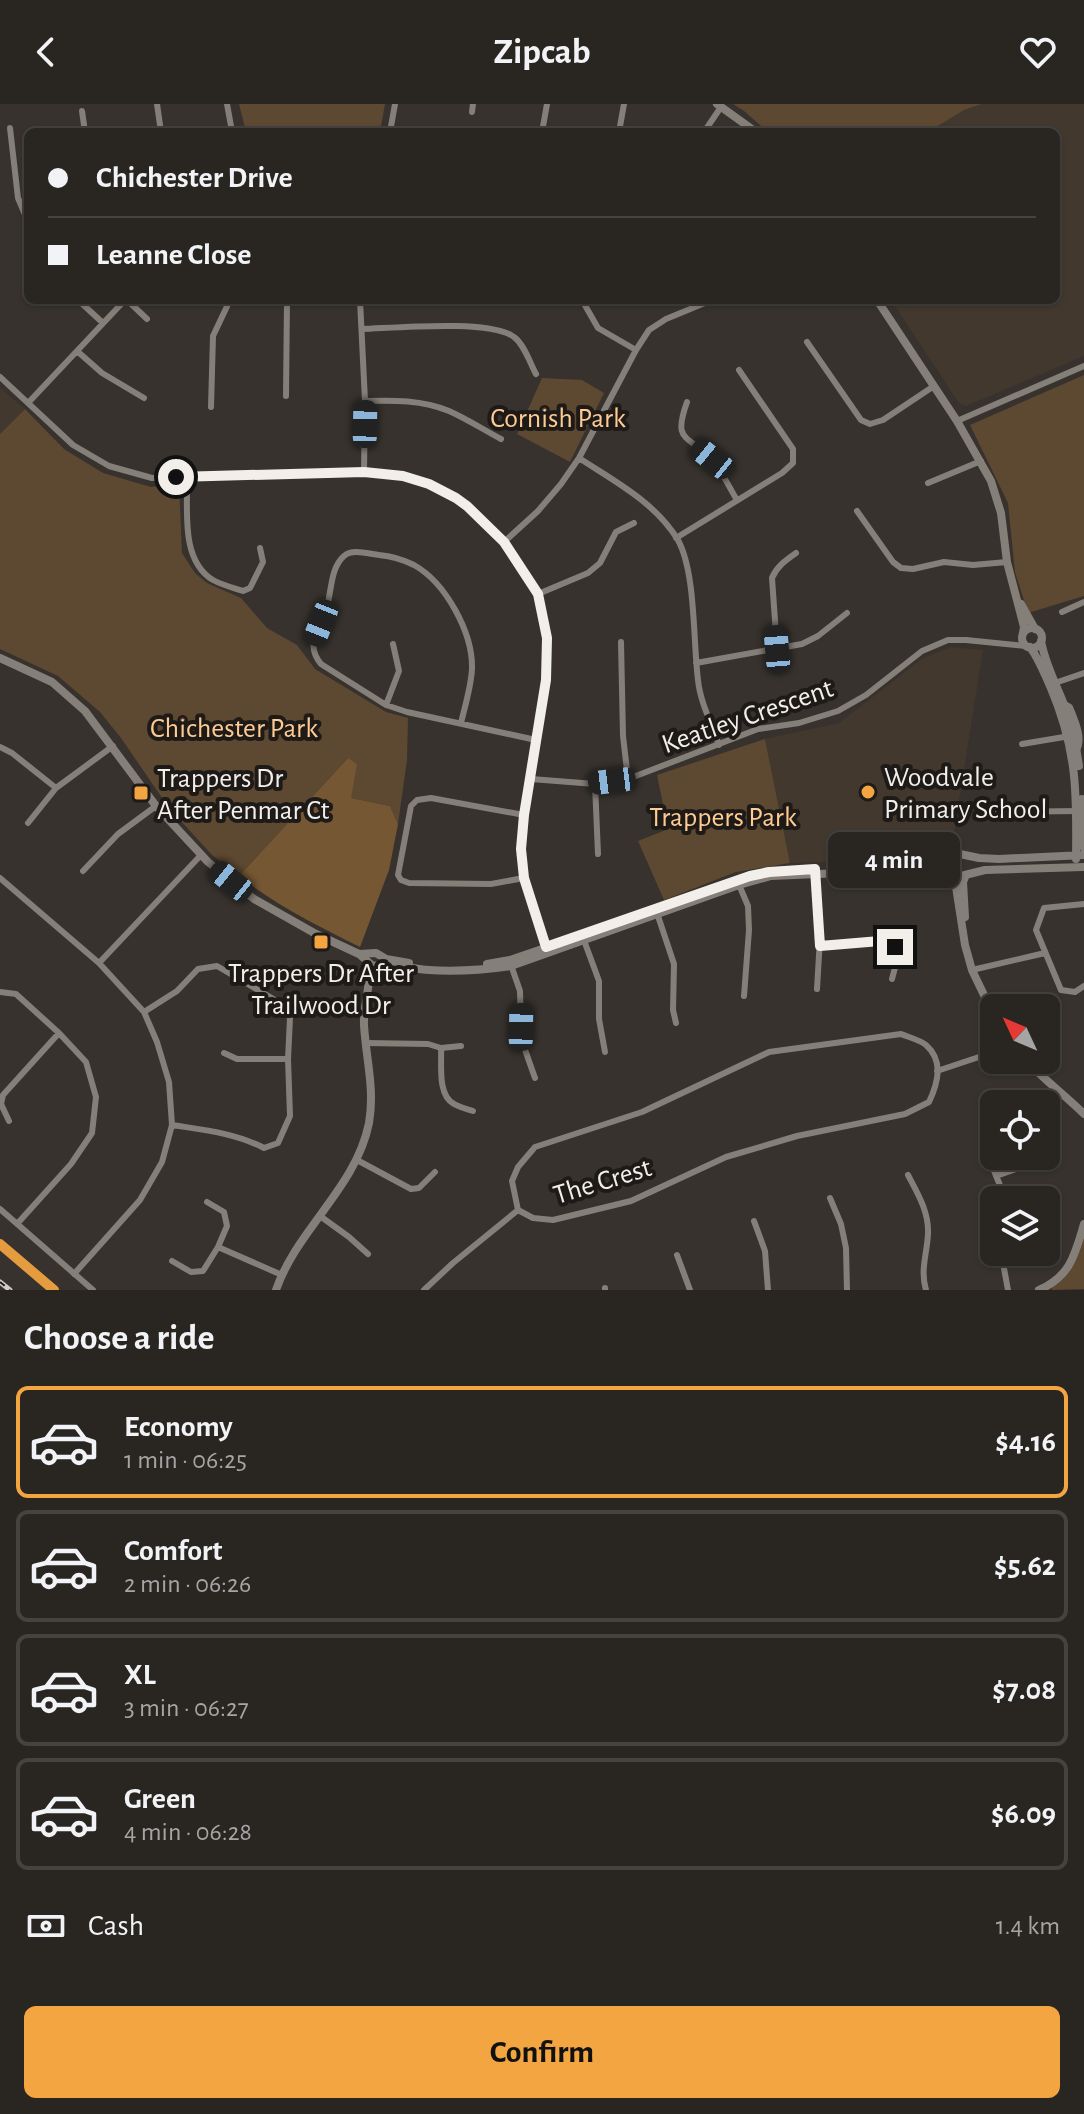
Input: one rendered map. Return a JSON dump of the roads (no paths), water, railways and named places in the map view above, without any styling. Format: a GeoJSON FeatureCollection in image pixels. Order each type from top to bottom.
{"type":"FeatureCollection","features":[{"type":"Feature","properties":{"kind":"highway"},"geometry":{"type":"LineString","coordinates":[[0,1244],[54,1290]]}},
{"type":"Feature","properties":{"kind":"street"},"geometry":{"type":"LineString","coordinates":[[157,104],[160,128]]}},
{"type":"Feature","properties":{"kind":"street"},"geometry":{"type":"LineString","coordinates":[[227,104],[231,126]]}},
{"type":"Feature","properties":{"kind":"street"},"geometry":{"type":"LineString","coordinates":[[391,128],[395,104]]}},
{"type":"Feature","properties":{"kind":"street"},"geometry":{"type":"LineString","coordinates":[[543,128],[547,104]]}},
{"type":"Feature","properties":{"kind":"street"},"geometry":{"type":"LineString","coordinates":[[620,128],[624,104]]}},
{"type":"Feature","properties":{"kind":"street"},"geometry":{"type":"LineString","coordinates":[[706,128],[719,105],[751,128]]}},
{"type":"Feature","properties":{"kind":"street"},"geometry":{"type":"LineString","coordinates":[[82,111],[84,128]]}},
{"type":"Feature","properties":{"kind":"street"},"geometry":{"type":"LineString","coordinates":[[10,128],[18,198],[24,212]]}},
{"type":"Feature","properties":{"kind":"street"},"geometry":{"type":"LineString","coordinates":[[82,304],[103,323]]}},
{"type":"Feature","properties":{"kind":"street"},"geometry":{"type":"LineString","coordinates":[[28,403],[122,304]]}},
{"type":"Feature","properties":{"kind":"street"},"geometry":{"type":"LineString","coordinates":[[130,304],[147,319]]}},
{"type":"Feature","properties":{"kind":"street"},"geometry":{"type":"LineString","coordinates":[[211,407],[213,336],[228,304]]}},
{"type":"Feature","properties":{"kind":"street"},"geometry":{"type":"LineString","coordinates":[[286,396],[287,304]]}},
{"type":"Feature","properties":{"kind":"street"},"geometry":{"type":"LineString","coordinates":[[360,304],[365,401],[364,472]]}},
{"type":"Feature","properties":{"kind":"street"},"geometry":{"type":"LineString","coordinates":[[584,304],[598,328],[636,350]]}},
{"type":"Feature","properties":{"kind":"street"},"geometry":{"type":"LineString","coordinates":[[504,542],[538,511],[579,458],[649,330],[666,319],[702,304]]}},
{"type":"Feature","properties":{"kind":"street"},"geometry":{"type":"LineString","coordinates":[[880,304],[957,421],[981,461],[997,498],[1007,562],[1025,641],[1064,703],[1071,736],[1084,848]]}},
{"type":"Feature","properties":{"kind":"street"},"geometry":{"type":"LineString","coordinates":[[362,329],[487,327],[501,330],[517,338],[536,374]]}},
{"type":"Feature","properties":{"kind":"street"},"geometry":{"type":"LineString","coordinates":[[807,342],[861,420],[870,424],[883,420],[934,386]]}},
{"type":"Feature","properties":{"kind":"street"},"geometry":{"type":"LineString","coordinates":[[77,351],[102,373],[144,398]]}},
{"type":"Feature","properties":{"kind":"street"},"geometry":{"type":"LineString","coordinates":[[957,421],[1084,366]]}},
{"type":"Feature","properties":{"kind":"street"},"geometry":{"type":"LineString","coordinates":[[676,538],[782,473],[793,463],[793,449],[739,370]]}},
{"type":"Feature","properties":{"kind":"street"},"geometry":{"type":"LineString","coordinates":[[0,377],[73,445],[109,466],[152,478],[364,472],[403,476],[445,492],[467,506],[504,542],[538,594],[547,638],[546,680],[521,849],[524,878],[547,950]]}},
{"type":"Feature","properties":{"kind":"street"},"geometry":{"type":"LineString","coordinates":[[365,401],[421,403],[448,411],[501,439]]}},
{"type":"Feature","properties":{"kind":"street"},"geometry":{"type":"LineString","coordinates":[[687,402],[679,422],[681,430],[712,459],[737,500]]}},
{"type":"Feature","properties":{"kind":"street"},"geometry":{"type":"LineString","coordinates":[[579,458],[643,500],[676,538],[683,551],[691,592],[698,685],[719,745]]}},
{"type":"Feature","properties":{"kind":"street"},"geometry":{"type":"LineString","coordinates":[[928,483],[981,461]]}},
{"type":"Feature","properties":{"kind":"street"},"geometry":{"type":"LineString","coordinates":[[187,477],[190,550],[212,580],[243,591],[250,588],[263,562],[260,548]]}},
{"type":"Feature","properties":{"kind":"street"},"geometry":{"type":"LineString","coordinates":[[857,511],[893,562],[901,568],[913,569],[944,562],[973,565],[1007,562]]}},
{"type":"Feature","properties":{"kind":"street"},"geometry":{"type":"LineString","coordinates":[[538,594],[588,573],[600,563],[616,532],[634,523]]}},
{"type":"Feature","properties":{"kind":"street"},"geometry":{"type":"LineString","coordinates":[[461,723],[472,668],[468,637],[458,613],[439,587],[415,565],[389,556],[351,552],[343,556],[335,568],[329,602],[313,644],[314,655],[321,664],[386,705],[407,712],[536,740]]}},
{"type":"Feature","properties":{"kind":"street"},"geometry":{"type":"LineString","coordinates":[[777,649],[772,578],[775,570],[796,553]]}},
{"type":"Feature","properties":{"kind":"street"},"geometry":{"type":"LineString","coordinates":[[0,658],[52,682],[85,711],[156,806],[201,855],[254,899],[373,962],[475,966],[511,963],[769,872],[936,869],[961,876],[985,870],[1080,867],[1081,770],[1077,750],[1052,684],[1040,633],[1023,608],[1013,585]]}},
{"type":"Feature","properties":{"kind":"street"},"geometry":{"type":"LineString","coordinates":[[1062,612],[1084,602]]}},
{"type":"Feature","properties":{"kind":"street"},"geometry":{"type":"LineString","coordinates":[[696,663],[802,644],[818,636],[847,613]]}},
{"type":"Feature","properties":{"kind":"street"},"geometry":{"type":"LineString","coordinates":[[1025,641],[1027,629],[1035,629]]}},
{"type":"Feature","properties":{"kind":"street","name":"Keatley Crescent"},"geometry":{"type":"LineString","coordinates":[[531,779],[595,784],[628,779],[758,729],[799,723],[838,711],[866,695],[922,651],[941,642],[956,639],[1008,645],[1025,641]]}},
{"type":"Feature","properties":{"kind":"street"},"geometry":{"type":"LineString","coordinates":[[1025,641],[1038,646],[1041,641]]}},
{"type":"Feature","properties":{"kind":"street"},"geometry":{"type":"LineString","coordinates":[[621,642],[623,736],[628,779]]}},
{"type":"Feature","properties":{"kind":"street"},"geometry":{"type":"LineString","coordinates":[[386,705],[399,671],[393,644]]}},
{"type":"Feature","properties":{"kind":"street"},"geometry":{"type":"LineString","coordinates":[[1052,684],[1084,673]]}},
{"type":"Feature","properties":{"kind":"street"},"geometry":{"type":"LineString","coordinates":[[1064,703],[1070,707],[1079,735],[1081,743],[1077,750]]}},
{"type":"Feature","properties":{"kind":"street"},"geometry":{"type":"LineString","coordinates":[[1022,744],[1071,736]]}},
{"type":"Feature","properties":{"kind":"street"},"geometry":{"type":"LineString","coordinates":[[28,823],[56,788],[113,746]]}},
{"type":"Feature","properties":{"kind":"street"},"geometry":{"type":"LineString","coordinates":[[0,747],[56,788]]}},
{"type":"Feature","properties":{"kind":"street"},"geometry":{"type":"LineString","coordinates":[[595,784],[598,854]]}},
{"type":"Feature","properties":{"kind":"street"},"geometry":{"type":"LineString","coordinates":[[524,815],[431,798],[417,800],[411,806],[398,875],[401,880],[423,883],[491,884],[524,878]]}},
{"type":"Feature","properties":{"kind":"street"},"geometry":{"type":"LineString","coordinates":[[83,871],[118,834],[156,806]]}},
{"type":"Feature","properties":{"kind":"street"},"geometry":{"type":"LineString","coordinates":[[987,812],[1079,811]]}},
{"type":"Feature","properties":{"kind":"street"},"geometry":{"type":"LineString","coordinates":[[1083,829],[1084,823]]}},
{"type":"Feature","properties":{"kind":"street"},"geometry":{"type":"LineString","coordinates":[[815,872],[935,864],[960,854],[999,859],[1080,855]]}},
{"type":"Feature","properties":{"kind":"street"},"geometry":{"type":"LineString","coordinates":[[99,963],[201,855]]}},
{"type":"Feature","properties":{"kind":"street"},"geometry":{"type":"LineString","coordinates":[[967,856],[972,865],[963,882],[965,916],[975,970],[988,994]]}},
{"type":"Feature","properties":{"kind":"street"},"geometry":{"type":"LineString","coordinates":[[954,857],[950,864],[965,945],[985,994]]}},
{"type":"Feature","properties":{"kind":"street"},"geometry":{"type":"LineString","coordinates":[[815,872],[820,946],[817,989]]}},
{"type":"Feature","properties":{"kind":"street"},"geometry":{"type":"LineString","coordinates":[[0,878],[99,963],[144,1012],[169,1082],[172,1125],[162,1162],[140,1200],[74,1274]]}},
{"type":"Feature","properties":{"kind":"street"},"geometry":{"type":"LineString","coordinates":[[738,883],[748,906],[744,996]]}},
{"type":"Feature","properties":{"kind":"street"},"geometry":{"type":"LineString","coordinates":[[1084,904],[1044,908],[1036,930],[1061,990],[1075,992],[1084,986]]}},
{"type":"Feature","properties":{"kind":"street"},"geometry":{"type":"LineString","coordinates":[[656,912],[674,964],[673,1010],[676,1023]]}},
{"type":"Feature","properties":{"kind":"street"},"geometry":{"type":"LineString","coordinates":[[583,938],[599,981],[599,1019],[605,1052]]}},
{"type":"Feature","properties":{"kind":"street"},"geometry":{"type":"LineString","coordinates":[[820,946],[880,941],[890,943],[895,947],[897,960],[892,979]]}},
{"type":"Feature","properties":{"kind":"street"},"geometry":{"type":"LineString","coordinates":[[975,970],[1045,953]]}},
{"type":"Feature","properties":{"kind":"street"},"geometry":{"type":"LineString","coordinates":[[276,1290],[295,1252],[357,1160],[367,1130],[371,1072],[364,1023],[373,962]]}},
{"type":"Feature","properties":{"kind":"street"},"geometry":{"type":"LineString","coordinates":[[511,963],[520,991],[524,1047],[535,1078]]}},
{"type":"Feature","properties":{"kind":"street"},"geometry":{"type":"LineString","coordinates":[[144,1012],[177,991],[198,969],[217,966],[282,1004],[290,1018],[290,1116],[278,1143],[264,1148],[224,1132],[172,1125]]}},
{"type":"Feature","properties":{"kind":"street"},"geometry":{"type":"LineString","coordinates":[[0,992],[16,994],[86,1062],[96,1097],[92,1133],[71,1164],[17,1224]]}},
{"type":"Feature","properties":{"kind":"street"},"geometry":{"type":"LineString","coordinates":[[9,1121],[1,1104],[3,1095],[59,1033]]}},
{"type":"Feature","properties":{"kind":"street","name":"The Crest"},"geometry":{"type":"LineString","coordinates":[[901,1034],[925,1044],[937,1063],[938,1083],[929,1102],[905,1114],[797,1136],[726,1157],[631,1201],[553,1220],[533,1218],[518,1210],[512,1181],[518,1167],[535,1147],[642,1112],[769,1052],[901,1034]]}},
{"type":"Feature","properties":{"kind":"street"},"geometry":{"type":"LineString","coordinates":[[366,1043],[428,1044],[441,1048],[461,1046]]}},
{"type":"Feature","properties":{"kind":"street"},"geometry":{"type":"LineString","coordinates":[[441,1048],[443,1089],[447,1099],[452,1104],[473,1111]]}},
{"type":"Feature","properties":{"kind":"street"},"geometry":{"type":"LineString","coordinates":[[224,1053],[237,1059],[288,1059]]}},
{"type":"Feature","properties":{"kind":"street"},"geometry":{"type":"LineString","coordinates":[[937,1071],[980,1056]]}},
{"type":"Feature","properties":{"kind":"street"},"geometry":{"type":"LineString","coordinates":[[1038,1074],[1084,1114]]}},
{"type":"Feature","properties":{"kind":"street"},"geometry":{"type":"LineString","coordinates":[[1046,1074],[1084,1106]]}},
{"type":"Feature","properties":{"kind":"street"},"geometry":{"type":"LineString","coordinates":[[357,1160],[411,1189],[419,1188],[435,1172]]}},
{"type":"Feature","properties":{"kind":"street"},"geometry":{"type":"LineString","coordinates":[[994,1170],[1000,1186]]}},
{"type":"Feature","properties":{"kind":"street"},"geometry":{"type":"LineString","coordinates":[[996,1176],[1013,1170]]}},
{"type":"Feature","properties":{"kind":"street"},"geometry":{"type":"LineString","coordinates":[[908,1175],[925,1208],[929,1232],[923,1278],[926,1290]]}},
{"type":"Feature","properties":{"kind":"street"},"geometry":{"type":"LineString","coordinates":[[830,1198],[841,1224],[846,1248],[847,1290]]}},
{"type":"Feature","properties":{"kind":"street"},"geometry":{"type":"LineString","coordinates":[[172,1261],[191,1272],[203,1271],[218,1247],[227,1226],[224,1212],[207,1202]]}},
{"type":"Feature","properties":{"kind":"street"},"geometry":{"type":"LineString","coordinates":[[0,1209],[93,1290]]}},
{"type":"Feature","properties":{"kind":"street"},"geometry":{"type":"LineString","coordinates":[[424,1290],[518,1210]]}},
{"type":"Feature","properties":{"kind":"street"},"geometry":{"type":"LineString","coordinates":[[320,1216],[368,1254]]}},
{"type":"Feature","properties":{"kind":"street"},"geometry":{"type":"LineString","coordinates":[[754,1221],[765,1251],[768,1290]]}},
{"type":"Feature","properties":{"kind":"street"},"geometry":{"type":"LineString","coordinates":[[1039,1290],[1053,1283],[1070,1265],[1084,1224]]}},
{"type":"Feature","properties":{"kind":"street"},"geometry":{"type":"LineString","coordinates":[[218,1247],[282,1275]]}},
{"type":"Feature","properties":{"kind":"street"},"geometry":{"type":"LineString","coordinates":[[677,1255],[690,1290]]}},
{"type":"Feature","properties":{"kind":"street"},"geometry":{"type":"LineString","coordinates":[[1004,1266],[1008,1290]]}},
{"type":"Feature","properties":{"kind":"railway"},"geometry":{"type":"LineString","coordinates":[[0,1282],[10,1290]]}},
{"type":"Feature","properties":{"kind":"place","name":"Woodvale Primary School"},"geometry":{"type":"Point","coordinates":[868,792]}},
{"type":"Feature","properties":{"kind":"place","name":"Trappers Dr After Penmar Ct"},"geometry":{"type":"Point","coordinates":[141,793]}},
{"type":"Feature","properties":{"kind":"place","name":"Trappers Dr After Trailwood Dr"},"geometry":{"type":"Point","coordinates":[321,942]}},
{"type":"Feature","properties":{"kind":"park label","name":"Cornish Park"},"geometry":{"type":"Point","coordinates":[558,417]}},
{"type":"Feature","properties":{"kind":"park label","name":"Chichester Park"},"geometry":{"type":"Point","coordinates":[234,727]}},
{"type":"Feature","properties":{"kind":"park label","name":"Trappers Park"},"geometry":{"type":"Point","coordinates":[723,816]}}]}
